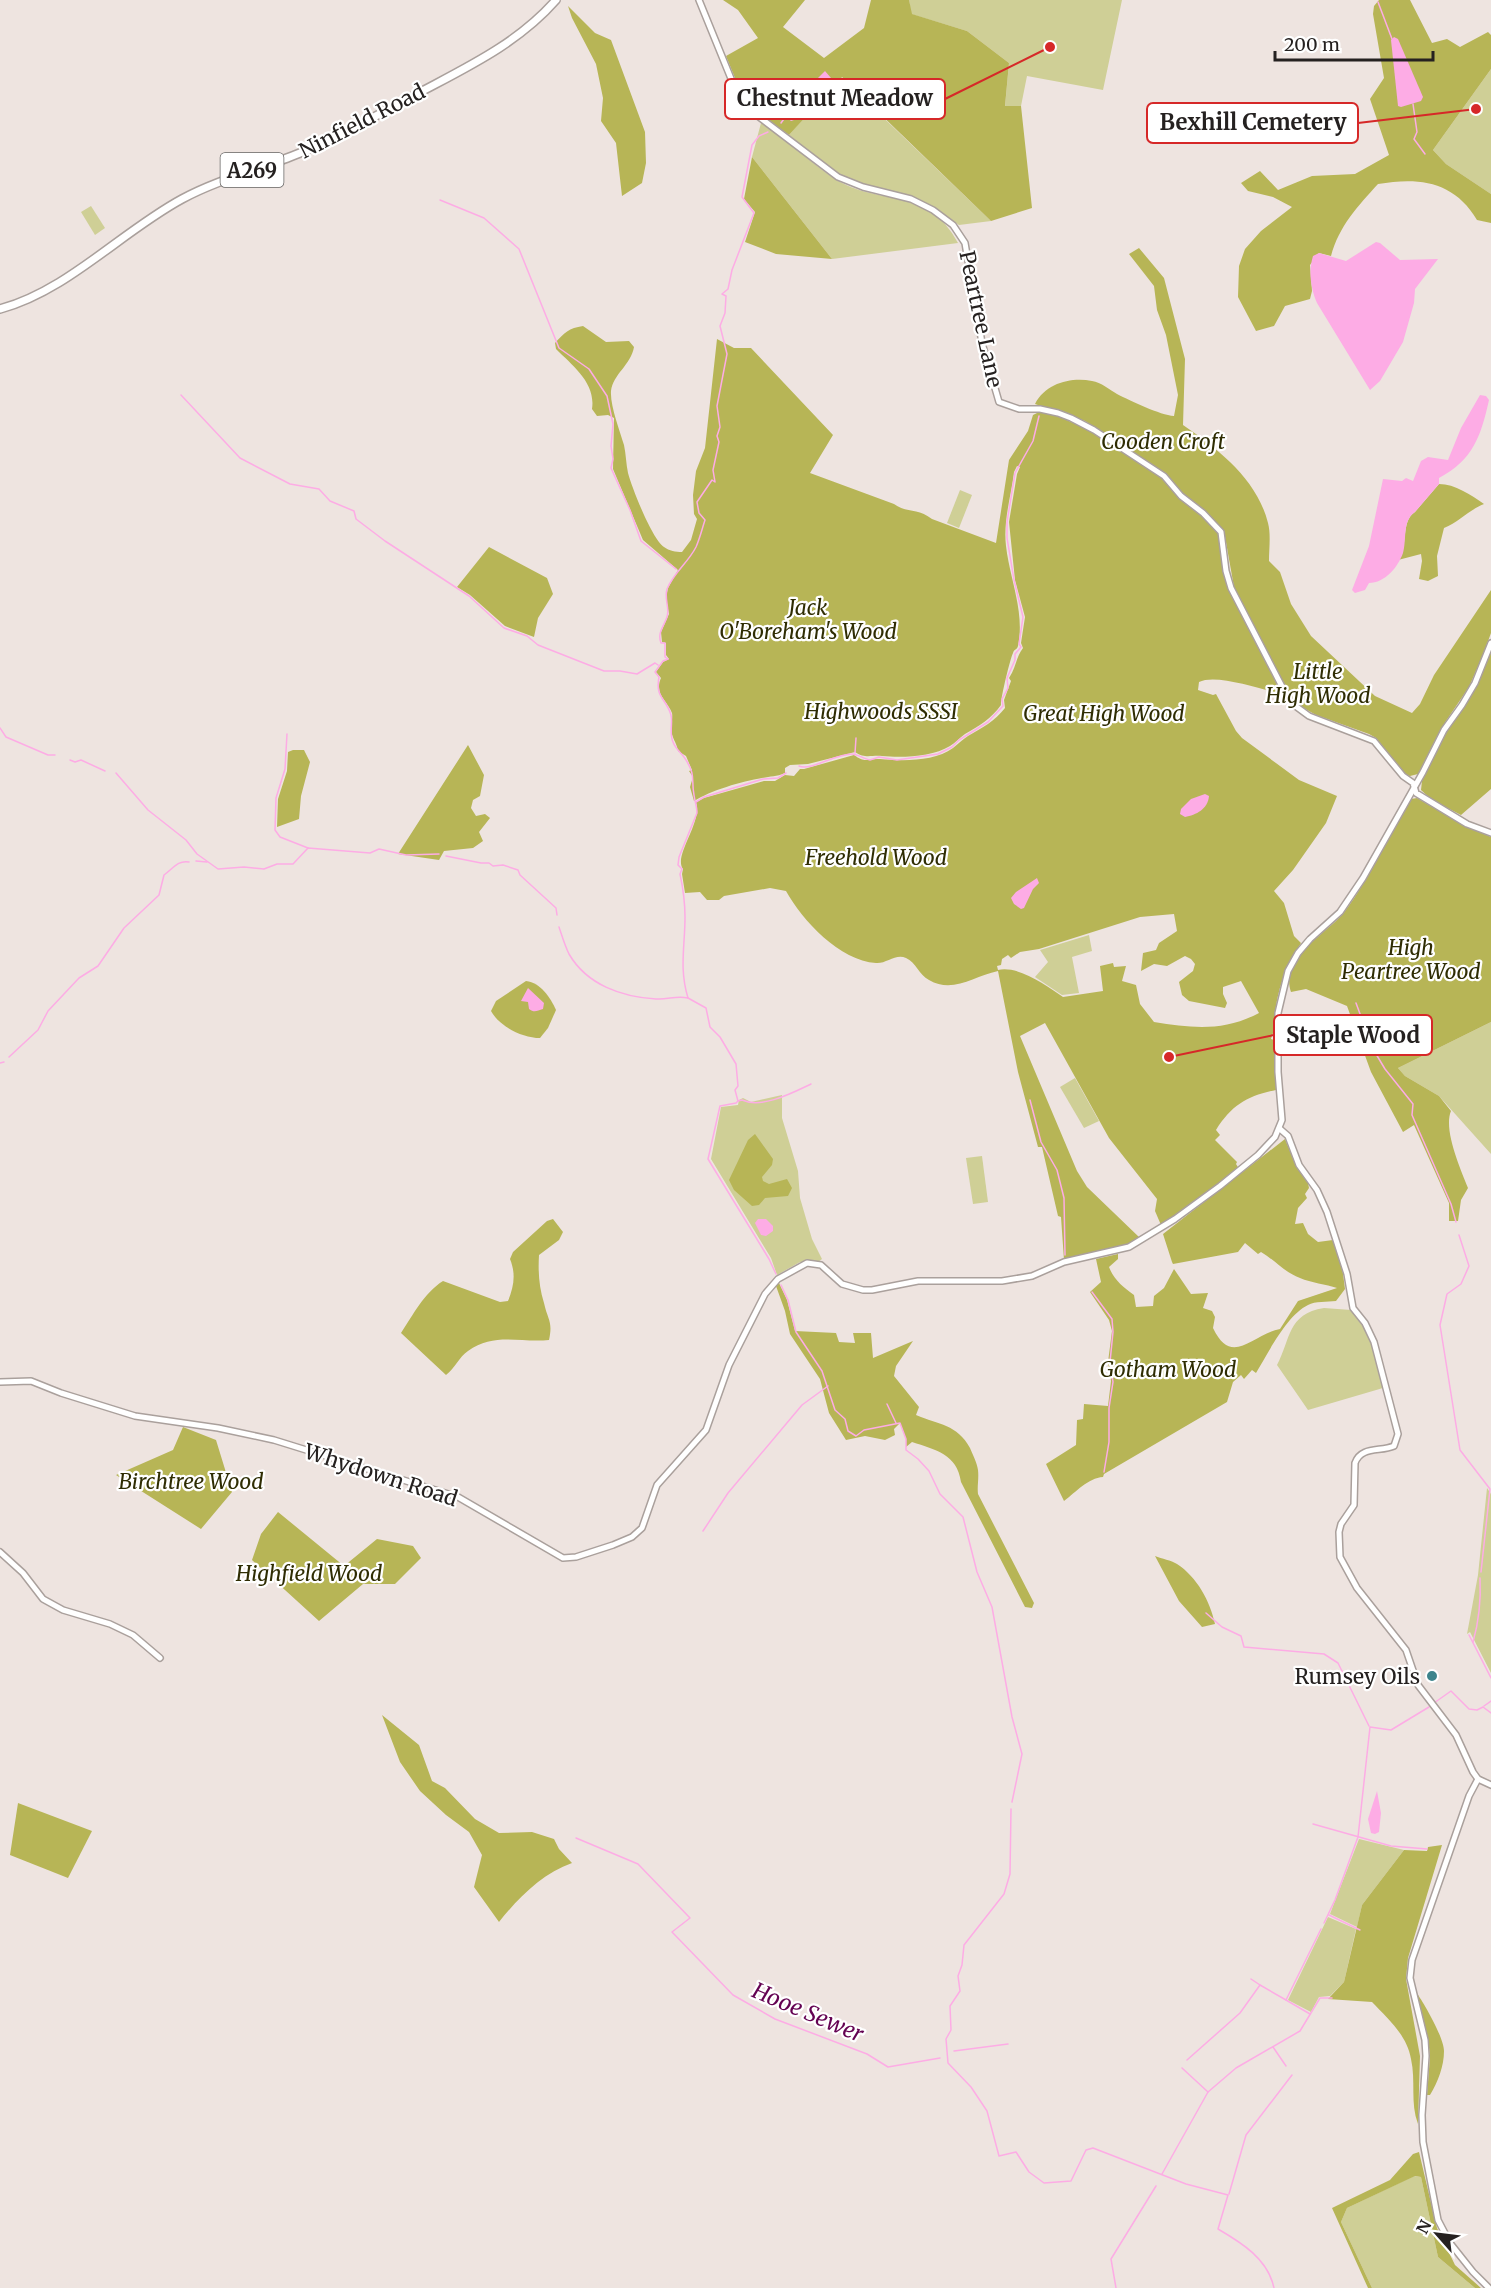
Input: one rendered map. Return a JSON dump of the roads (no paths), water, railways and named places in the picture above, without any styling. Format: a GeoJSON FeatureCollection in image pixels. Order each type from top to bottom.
{"type":"FeatureCollection","features":[{"type":"Feature","properties":{"kind":"main road","name":"Ninfield Road"},"geometry":{"type":"LineString","coordinates":[[0,309],[18,303],[56,283],[156,213],[189,195],[302,153],[500,48],[534,23],[556,0]]}},
{"type":"Feature","properties":{"kind":"street","name":"Peartree Lane"},"geometry":{"type":"LineString","coordinates":[[699,0],[732,81],[750,110],[838,177],[863,187],[911,199],[933,210],[953,225],[959,233],[965,243],[982,343],[999,402],[1019,409],[1040,409],[1071,418],[1094,430],[1164,476],[1181,496],[1221,531],[1226,571],[1231,588],[1290,702],[1309,716],[1374,741],[1403,776],[1413,783],[1416,793],[1467,824],[1491,833]]}},
{"type":"Feature","properties":{"kind":"street"},"geometry":{"type":"LineString","coordinates":[[1491,643],[1474,683],[1444,730],[1363,878],[1340,912],[1298,953],[1288,971],[1278,1014],[1278,1072],[1282,1120],[1280,1129],[1288,1136],[1299,1165],[1317,1190],[1327,1212],[1347,1274],[1353,1308],[1365,1323],[1374,1342],[1398,1434],[1394,1446],[1364,1452],[1357,1457],[1354,1505],[1341,1524],[1339,1532],[1340,1557],[1357,1588],[1401,1643],[1418,1685],[1456,1735],[1473,1772],[1478,1779],[1491,1785]]}},
{"type":"Feature","properties":{"kind":"street","name":"Whydown Road"},"geometry":{"type":"LineString","coordinates":[[0,1382],[31,1381],[61,1393],[135,1416],[218,1428],[274,1440],[458,1497],[556,1555],[567,1558],[576,1557],[632,1537],[642,1528],[657,1485],[706,1430],[729,1365],[765,1294],[778,1279],[789,1271],[807,1263],[815,1263],[821,1265],[842,1284],[872,1290],[918,1281],[1002,1281],[1032,1276],[1064,1262],[1129,1247],[1175,1219],[1220,1186],[1258,1155],[1280,1129]]}},
{"type":"Feature","properties":{"kind":"street"},"geometry":{"type":"LineString","coordinates":[[0,1552],[23,1573],[43,1599],[63,1610],[110,1624],[133,1635],[159,1658]]}},
{"type":"Feature","properties":{"kind":"street"},"geometry":{"type":"LineString","coordinates":[[1478,1779],[1469,1796],[1412,1960],[1410,1978],[1425,2040],[1423,2133],[1438,2220],[1450,2243],[1473,2272],[1490,2288]]}},
{"type":"Feature","properties":{"kind":"waterway"},"geometry":{"type":"LineString","coordinates":[[1378,2],[1392,39]]}},
{"type":"Feature","properties":{"kind":"waterway"},"geometry":{"type":"LineString","coordinates":[[1413,104],[1417,132],[1414,139],[1425,154]]}},
{"type":"Feature","properties":{"kind":"waterway"},"geometry":{"type":"LineString","coordinates":[[781,123],[786,116]]}},
{"type":"Feature","properties":{"kind":"waterway"},"geometry":{"type":"LineString","coordinates":[[768,132],[759,136],[752,145],[742,197],[754,213],[732,270],[728,289],[722,294],[726,296],[725,313],[720,326],[727,354],[717,406],[720,427],[713,470],[715,482],[712,480],[697,502],[699,513],[705,520],[696,547],[667,589],[668,614],[660,636],[661,643],[665,643],[665,657],[668,659],[663,661],[655,672],[659,677],[658,689],[671,715],[673,742],[691,770],[697,811],[678,865],[682,869],[680,874],[685,906],[683,967],[685,987],[688,998],[706,1008],[710,1027],[720,1037],[736,1064],[738,1086],[735,1090],[738,1101],[720,1106],[708,1159],[776,1274]]}},
{"type":"Feature","properties":{"kind":"waterway"},"geometry":{"type":"LineString","coordinates":[[440,200],[484,218],[519,249],[559,348],[589,369],[607,396],[613,424],[611,468],[641,541],[676,569]]}},
{"type":"Feature","properties":{"kind":"waterway"},"geometry":{"type":"LineString","coordinates":[[181,395],[240,458],[290,484],[319,489],[330,501],[354,511],[356,519],[385,541],[469,596],[504,628],[527,636],[538,645],[604,671],[637,674],[655,663],[658,665]]}},
{"type":"Feature","properties":{"kind":"waterway"},"geometry":{"type":"LineString","coordinates":[[799,766],[810,766],[852,754],[870,760],[879,757],[897,760],[938,754],[988,722],[1003,706],[1002,699],[1008,688],[1007,678],[1015,660],[1015,654],[1021,647],[1019,644],[1023,617],[1014,580],[1007,538],[1007,522],[1015,473],[1033,441],[1039,416]]}},
{"type":"Feature","properties":{"kind":"waterway"},"geometry":{"type":"LineString","coordinates":[[0,728],[6,737],[48,755],[55,755]]}},
{"type":"Feature","properties":{"kind":"waterway"},"geometry":{"type":"LineString","coordinates":[[287,734],[285,769],[276,798],[275,830],[280,837],[308,848]]}},
{"type":"Feature","properties":{"kind":"waterway"},"geometry":{"type":"LineString","coordinates":[[855,753],[856,738]]}},
{"type":"Feature","properties":{"kind":"waterway"},"geometry":{"type":"LineString","coordinates":[[70,760],[75,762],[81,760],[105,771]]}},
{"type":"Feature","properties":{"kind":"waterway"},"geometry":{"type":"LineString","coordinates":[[116,773],[148,810],[186,840],[197,854],[218,869],[244,867],[264,869],[277,864],[293,864],[308,848],[370,853],[379,849],[406,855],[439,854]]}},
{"type":"Feature","properties":{"kind":"waterway"},"geometry":{"type":"LineString","coordinates":[[696,802],[704,797],[763,779],[778,778],[786,773]]}},
{"type":"Feature","properties":{"kind":"waterway"},"geometry":{"type":"LineString","coordinates":[[446,856],[489,863],[493,866],[503,865],[518,870],[520,875],[556,908],[557,915]]}},
{"type":"Feature","properties":{"kind":"waterway"},"geometry":{"type":"LineString","coordinates":[[196,861],[207,862]]}},
{"type":"Feature","properties":{"kind":"waterway"},"geometry":{"type":"LineString","coordinates":[[9,1057],[38,1030],[48,1011],[79,978],[98,966],[124,928],[159,895],[164,875],[178,864],[189,862]]}},
{"type":"Feature","properties":{"kind":"waterway"},"geometry":{"type":"LineString","coordinates":[[559,927],[569,954],[585,974],[595,981],[618,992],[643,998],[688,998]]}},
{"type":"Feature","properties":{"kind":"waterway"},"geometry":{"type":"LineString","coordinates":[[1356,1003],[1373,1049],[1385,1069],[1413,1104],[1412,1115],[1451,1204],[1456,1222]]}},
{"type":"Feature","properties":{"kind":"waterway"},"geometry":{"type":"LineString","coordinates":[[0,1063],[4,1062]]}},
{"type":"Feature","properties":{"kind":"waterway"},"geometry":{"type":"LineString","coordinates":[[738,1101],[759,1103],[768,1101],[811,1084]]}},
{"type":"Feature","properties":{"kind":"waterway"},"geometry":{"type":"LineString","coordinates":[[1030,1100],[1041,1142],[1057,1170],[1064,1198],[1065,1255]]}},
{"type":"Feature","properties":{"kind":"waterway"},"geometry":{"type":"LineString","coordinates":[[1459,1235],[1469,1266],[1461,1284],[1447,1294],[1440,1325],[1460,1450],[1490,1489],[1481,1572]]}},
{"type":"Feature","properties":{"kind":"waterway"},"geometry":{"type":"LineString","coordinates":[[781,1285],[788,1300],[796,1332],[822,1371],[835,1410],[845,1419],[848,1431],[856,1436],[864,1430],[900,1423],[906,1439],[906,1450],[929,1471],[940,1494],[963,1517],[977,1572],[992,1607],[1012,1717],[1022,1754],[1012,1802]]}},
{"type":"Feature","properties":{"kind":"waterway"},"geometry":{"type":"LineString","coordinates":[[1092,1292],[1112,1319],[1113,1332],[1110,1362],[1113,1382],[1109,1408],[1109,1442],[1104,1472]]}},
{"type":"Feature","properties":{"kind":"waterway"},"geometry":{"type":"LineString","coordinates":[[703,1531],[728,1493],[802,1405],[828,1386]]}},
{"type":"Feature","properties":{"kind":"waterway"},"geometry":{"type":"LineString","coordinates":[[887,1404],[896,1423]]}},
{"type":"Feature","properties":{"kind":"waterway"},"geometry":{"type":"LineString","coordinates":[[1473,1642],[1479,1610],[1480,1578]]}},
{"type":"Feature","properties":{"kind":"waterway"},"geometry":{"type":"LineString","coordinates":[[1206,1613],[1222,1627],[1241,1636],[1244,1647],[1324,1654],[1338,1663],[1369,1726]]}},
{"type":"Feature","properties":{"kind":"waterway"},"geometry":{"type":"LineString","coordinates":[[1469,1635],[1491,1678]]}},
{"type":"Feature","properties":{"kind":"waterway"},"geometry":{"type":"LineString","coordinates":[[1434,1703],[1451,1691],[1469,1709],[1477,1710],[1483,1707],[1491,1713]]}},
{"type":"Feature","properties":{"kind":"waterway"},"geometry":{"type":"LineString","coordinates":[[1484,1706],[1491,1701]]}},
{"type":"Feature","properties":{"kind":"waterway"},"geometry":{"type":"LineString","coordinates":[[1324,1923],[1358,1837],[1370,1727],[1391,1730],[1429,1707]]}},
{"type":"Feature","properties":{"kind":"waterway"},"geometry":{"type":"LineString","coordinates":[[1011,1809],[1010,1874],[1004,1894],[964,1945],[962,1965],[958,1976],[960,1991],[950,2006],[951,2030],[946,2039],[948,2063],[971,2087],[987,2111],[999,2156],[1016,2152],[1029,2172],[1044,2183],[1071,2181],[1086,2150],[1093,2148],[1186,2184],[1228,2195],[1218,2229],[1245,2246],[1260,2260],[1274,2288]]}},
{"type":"Feature","properties":{"kind":"waterway"},"geometry":{"type":"LineString","coordinates":[[1313,1824],[1391,1846],[1427,1849]]}},
{"type":"Feature","properties":{"kind":"waterway","name":"Hooe Sewer"},"geometry":{"type":"LineString","coordinates":[[576,1838],[638,1864],[690,1918],[672,1932],[733,1995],[775,2019],[867,2054],[888,2067],[940,2058]]}},
{"type":"Feature","properties":{"kind":"waterway"},"geometry":{"type":"LineString","coordinates":[[1329,1915],[1360,1930]]}},
{"type":"Feature","properties":{"kind":"waterway"},"geometry":{"type":"LineString","coordinates":[[1310,2014],[1286,2000],[1321,1929]]}},
{"type":"Feature","properties":{"kind":"waterway"},"geometry":{"type":"LineString","coordinates":[[1251,1979],[1260,1985]]}},
{"type":"Feature","properties":{"kind":"waterway"},"geometry":{"type":"LineString","coordinates":[[1187,2060],[1240,2013],[1260,1985],[1286,2000]]}},
{"type":"Feature","properties":{"kind":"waterway"},"geometry":{"type":"LineString","coordinates":[[1162,2174],[1208,2092],[1236,2068],[1300,2031],[1320,1998],[1332,1998]]}},
{"type":"Feature","properties":{"kind":"waterway"},"geometry":{"type":"LineString","coordinates":[[954,2051],[1008,2044]]}},
{"type":"Feature","properties":{"kind":"waterway"},"geometry":{"type":"LineString","coordinates":[[1273,2047],[1286,2066]]}},
{"type":"Feature","properties":{"kind":"waterway"},"geometry":{"type":"LineString","coordinates":[[1182,2068],[1208,2092]]}},
{"type":"Feature","properties":{"kind":"waterway"},"geometry":{"type":"LineString","coordinates":[[1229,2194],[1246,2135],[1292,2075]]}},
{"type":"Feature","properties":{"kind":"waterway"},"geometry":{"type":"LineString","coordinates":[[1116,2288],[1111,2259],[1156,2186]]}},
{"type":"Feature","properties":{"kind":"place","name":"Chestnut Meadow"},"geometry":{"type":"Point","coordinates":[1050,47]}},
{"type":"Feature","properties":{"kind":"place","name":"Bexhill Cemetery"},"geometry":{"type":"Point","coordinates":[1476,109]}},
{"type":"Feature","properties":{"kind":"place","name":"Staple Wood"},"geometry":{"type":"Point","coordinates":[1169,1057]}},
{"type":"Feature","properties":{"kind":"place","name":"Rumsey Oils"},"geometry":{"type":"Point","coordinates":[1432,1676]}},
{"type":"Feature","properties":{"kind":"park label","name":"Cooden Croft"},"geometry":{"type":"Point","coordinates":[1163,441]}},
{"type":"Feature","properties":{"kind":"park label","name":"Jack O'Boreham's Wood"},"geometry":{"type":"Point","coordinates":[808,619]}},
{"type":"Feature","properties":{"kind":"park label","name":"Little High Wood"},"geometry":{"type":"Point","coordinates":[1318,683]}},
{"type":"Feature","properties":{"kind":"park label","name":"Highwoods SSSI"},"geometry":{"type":"Point","coordinates":[881,711]}},
{"type":"Feature","properties":{"kind":"park label","name":"Great High Wood"},"geometry":{"type":"Point","coordinates":[1104,713]}},
{"type":"Feature","properties":{"kind":"park label","name":"Freehold Wood"},"geometry":{"type":"Point","coordinates":[876,857]}},
{"type":"Feature","properties":{"kind":"park label","name":"High Peartree Wood"},"geometry":{"type":"Point","coordinates":[1411,959]}},
{"type":"Feature","properties":{"kind":"park label","name":"Gotham Wood"},"geometry":{"type":"Point","coordinates":[1168,1369]}},
{"type":"Feature","properties":{"kind":"park label","name":"Birchtree Wood"},"geometry":{"type":"Point","coordinates":[191,1481]}},
{"type":"Feature","properties":{"kind":"park label","name":"Highfield Wood"},"geometry":{"type":"Point","coordinates":[309,1573]}}]}
